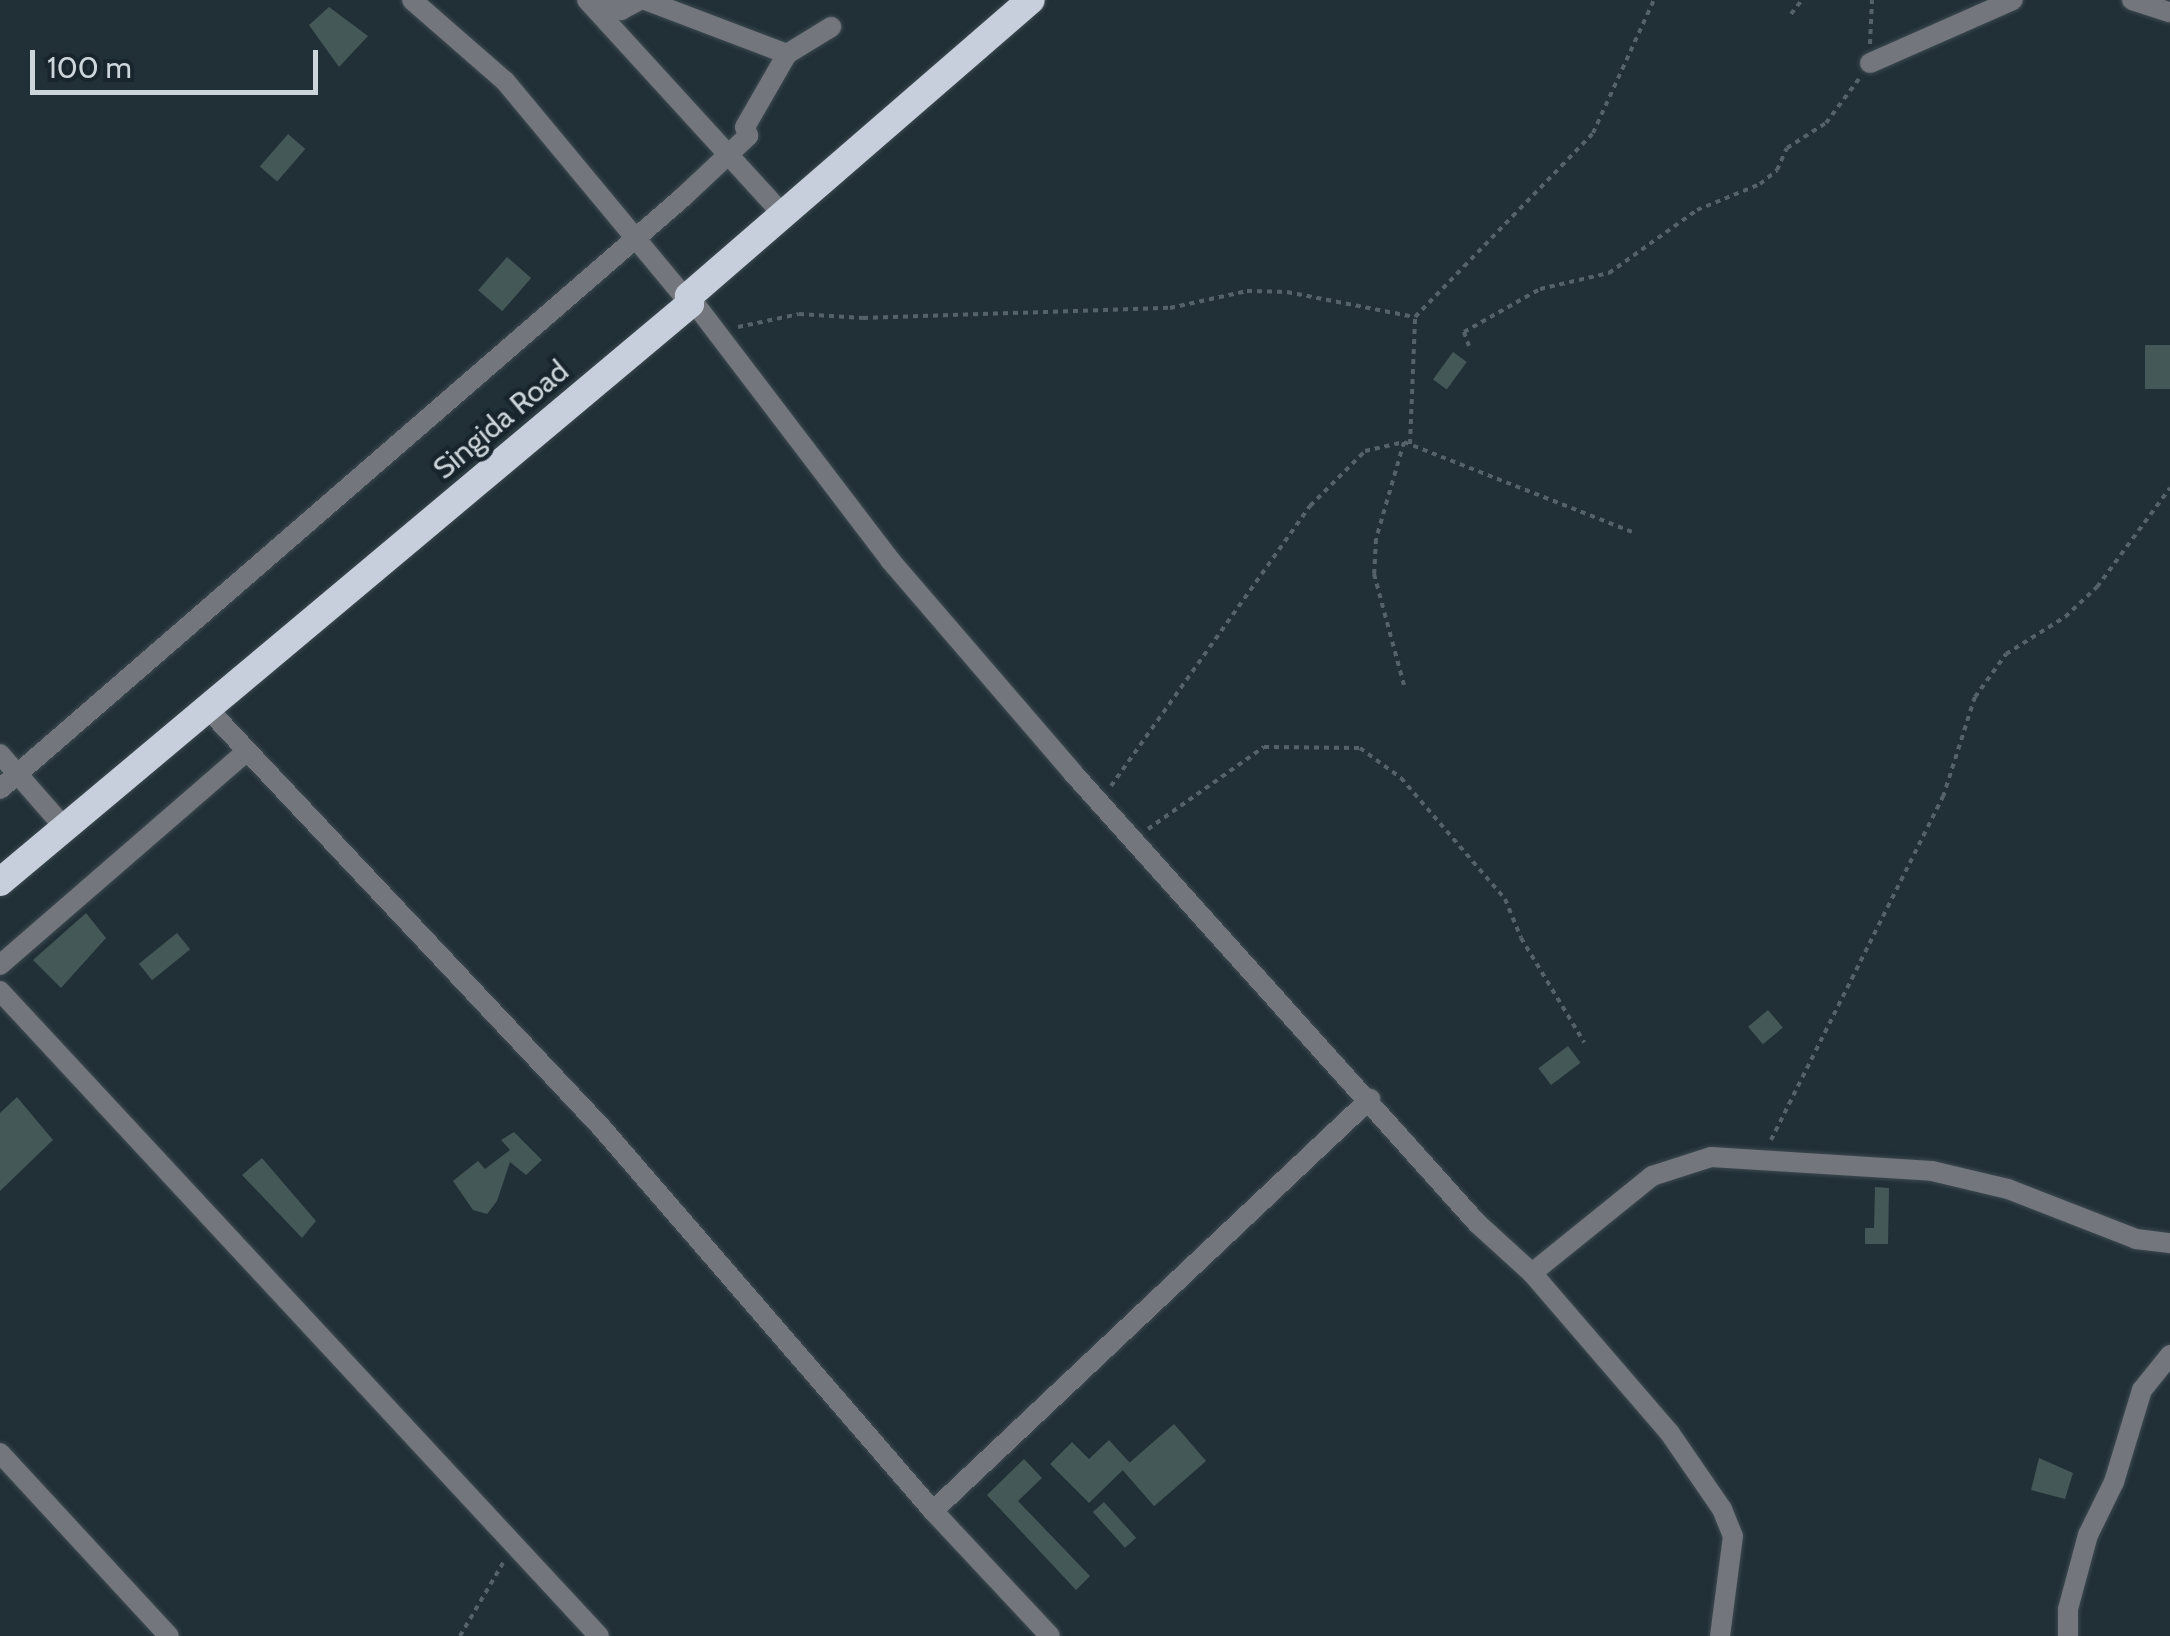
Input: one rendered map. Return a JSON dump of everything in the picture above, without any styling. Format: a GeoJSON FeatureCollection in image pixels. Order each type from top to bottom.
{"type":"FeatureCollection","features":[{"type":"Feature","properties":{"kind":"highway","name":"Singida Road"},"geometry":{"type":"LineString","coordinates":[[0,882],[689,300],[1031,0]]}},
{"type":"Feature","properties":{"kind":"street"},"geometry":{"type":"LineString","coordinates":[[412,0],[505,81],[634,242],[719,331],[890,560],[1131,839],[1370,1099],[1477,1223],[1532,1272],[1669,1432],[1722,1508],[1733,1536],[1720,1636]]}},
{"type":"Feature","properties":{"kind":"street"},"geometry":{"type":"LineString","coordinates":[[589,0],[621,10],[642,0],[787,54]]}},
{"type":"Feature","properties":{"kind":"street"},"geometry":{"type":"LineString","coordinates":[[589,0],[785,216]]}},
{"type":"Feature","properties":{"kind":"street"},"geometry":{"type":"LineString","coordinates":[[1870,63],[2013,0]]}},
{"type":"Feature","properties":{"kind":"street"},"geometry":{"type":"LineString","coordinates":[[2132,0],[2170,12]]}},
{"type":"Feature","properties":{"kind":"street"},"geometry":{"type":"LineString","coordinates":[[0,789],[634,242],[748,136],[745,127],[787,54],[831,27]]}},
{"type":"Feature","properties":{"kind":"street"},"geometry":{"type":"LineString","coordinates":[[207,708],[687,1222],[932,1511],[1050,1636]]}},
{"type":"Feature","properties":{"kind":"street"},"geometry":{"type":"LineString","coordinates":[[0,964],[247,751]]}},
{"type":"Feature","properties":{"kind":"street"},"geometry":{"type":"LineString","coordinates":[[0,754],[64,828]]}},
{"type":"Feature","properties":{"kind":"street"},"geometry":{"type":"LineString","coordinates":[[0,991],[599,1636]]}},
{"type":"Feature","properties":{"kind":"street"},"geometry":{"type":"LineString","coordinates":[[932,1511],[1370,1099]]}},
{"type":"Feature","properties":{"kind":"street"},"geometry":{"type":"LineString","coordinates":[[1532,1272],[1670,1165],[1712,1158],[1760,1165],[1932,1171],[2008,1189],[2136,1239],[2170,1243]]}},
{"type":"Feature","properties":{"kind":"street"},"geometry":{"type":"LineString","coordinates":[[2068,1636],[2068,1609],[2088,1536],[2114,1482],[2142,1390],[2170,1355]]}},
{"type":"Feature","properties":{"kind":"street"},"geometry":{"type":"LineString","coordinates":[[0,1453],[170,1636]]}},
{"type":"Feature","properties":{"kind":"path"},"geometry":{"type":"LineString","coordinates":[[1404,685],[1374,574],[1376,539],[1407,443],[1415,317],[1594,133],[1654,0]]}},
{"type":"Feature","properties":{"kind":"path"},"geometry":{"type":"LineString","coordinates":[[1791,14],[1802,0]]}},
{"type":"Feature","properties":{"kind":"path"},"geometry":{"type":"LineString","coordinates":[[1469,346],[1464,332],[1540,289],[1609,273],[1697,210],[1760,184],[1777,170],[1787,148],[1826,123],[1870,63],[1872,0]]}},
{"type":"Feature","properties":{"kind":"path"},"geometry":{"type":"LineString","coordinates":[[719,331],[799,314],[864,318],[1170,308],[1247,291],[1287,292],[1415,317]]}},
{"type":"Feature","properties":{"kind":"path"},"geometry":{"type":"LineString","coordinates":[[1100,803],[1310,506],[1365,451],[1407,443],[1632,532]]}},
{"type":"Feature","properties":{"kind":"path"},"geometry":{"type":"LineString","coordinates":[[1760,1165],[1818,1054],[1846,979],[1944,796],[1975,697],[2006,654],[2066,617],[2097,587],[2170,488]]}},
{"type":"Feature","properties":{"kind":"path"},"geometry":{"type":"LineString","coordinates":[[1131,839],[1182,811],[1250,752],[1264,746],[1360,748],[1401,778],[1505,898],[1527,950],[1584,1042]]}},
{"type":"Feature","properties":{"kind":"path"},"geometry":{"type":"LineString","coordinates":[[460,1636],[513,1541]]}},
{"type":"Feature","properties":{"kind":"building"},"geometry":{"type":"Polygon","coordinates":[[[329,7],[368,36],[339,67],[309,25],[329,7]]]}},
{"type":"Feature","properties":{"kind":"building"},"geometry":{"type":"Polygon","coordinates":[[[288,134],[305,149],[277,182],[260,166],[288,134]]]}},
{"type":"Feature","properties":{"kind":"building"},"geometry":{"type":"Polygon","coordinates":[[[507,257],[531,278],[502,311],[478,290],[507,257]]]}},
{"type":"Feature","properties":{"kind":"building"},"geometry":{"type":"Polygon","coordinates":[[[2145,345],[2170,345],[2170,389],[2145,389],[2145,345]]]}},
{"type":"Feature","properties":{"kind":"building"},"geometry":{"type":"Polygon","coordinates":[[[1453,352],[1467,362],[1447,389],[1433,380],[1453,352]]]}},
{"type":"Feature","properties":{"kind":"building"},"geometry":{"type":"Polygon","coordinates":[[[86,913],[106,938],[61,988],[33,960],[86,913]]]}},
{"type":"Feature","properties":{"kind":"building"},"geometry":{"type":"Polygon","coordinates":[[[177,933],[190,949],[152,980],[139,964],[177,933]]]}},
{"type":"Feature","properties":{"kind":"building"},"geometry":{"type":"Polygon","coordinates":[[[1768,1010],[1783,1028],[1763,1044],[1748,1027],[1768,1010]]]}},
{"type":"Feature","properties":{"kind":"building"},"geometry":{"type":"Polygon","coordinates":[[[1568,1046],[1581,1063],[1551,1085],[1538,1068],[1568,1046]]]}},
{"type":"Feature","properties":{"kind":"building"},"geometry":{"type":"Polygon","coordinates":[[[17,1097],[53,1140],[0,1191],[0,1113],[17,1097]]]}},
{"type":"Feature","properties":{"kind":"building"},"geometry":{"type":"Polygon","coordinates":[[[514,1132],[542,1160],[526,1175],[510,1162],[497,1201],[487,1214],[473,1210],[453,1181],[478,1161],[485,1169],[510,1150],[501,1140],[514,1132]]]}},
{"type":"Feature","properties":{"kind":"building"},"geometry":{"type":"Polygon","coordinates":[[[262,1158],[316,1221],[302,1238],[242,1175],[262,1158]]]}},
{"type":"Feature","properties":{"kind":"building"},"geometry":{"type":"Polygon","coordinates":[[[1875,1187],[1889,1188],[1888,1244],[1865,1244],[1865,1228],[1874,1228],[1875,1187]]]}},
{"type":"Feature","properties":{"kind":"building"},"geometry":{"type":"Polygon","coordinates":[[[1174,1424],[1206,1461],[1154,1506],[1122,1469],[1174,1424]]]}},
{"type":"Feature","properties":{"kind":"building"},"geometry":{"type":"Polygon","coordinates":[[[1109,1440],[1130,1463],[1089,1503],[1050,1464],[1072,1442],[1089,1459],[1109,1440]]]}},
{"type":"Feature","properties":{"kind":"building"},"geometry":{"type":"Polygon","coordinates":[[[2039,1458],[2073,1473],[2065,1499],[2031,1490],[2039,1458]]]}},
{"type":"Feature","properties":{"kind":"building"},"geometry":{"type":"Polygon","coordinates":[[[1024,1459],[1042,1478],[1018,1501],[1090,1576],[1076,1590],[987,1495],[1024,1459]]]}},
{"type":"Feature","properties":{"kind":"building"},"geometry":{"type":"Polygon","coordinates":[[[1104,1502],[1136,1538],[1125,1548],[1093,1512],[1104,1502]]]}}]}
